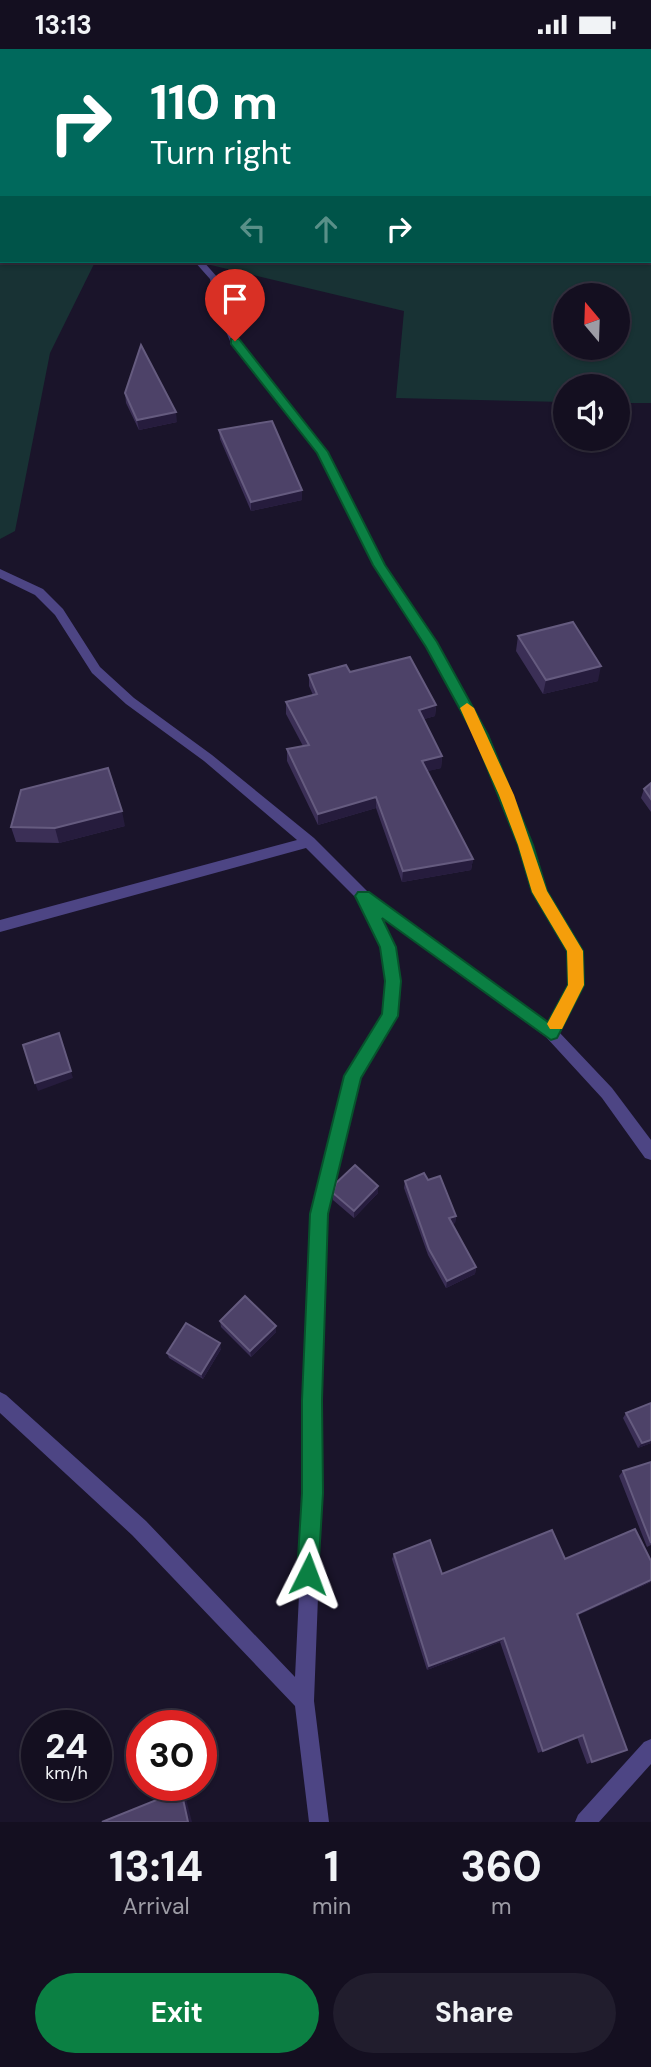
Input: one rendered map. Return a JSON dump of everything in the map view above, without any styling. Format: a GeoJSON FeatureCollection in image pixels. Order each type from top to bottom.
{"type":"FeatureCollection","features":[{"type":"Feature","properties":{"kind":"street"},"geometry":{"type":"LineString","coordinates":[[200,263],[214,278],[222,310],[235,341],[322,452],[379,565],[432,645],[481,735],[526,845],[540,892],[575,951],[576,985],[551,1033]]}},
{"type":"Feature","properties":{"kind":"street"},"geometry":{"type":"LineString","coordinates":[[0,573],[38,592],[60,612],[96,670],[130,701],[208,758],[309,842],[363,896],[551,1033],[607,1093],[651,1153]]}},
{"type":"Feature","properties":{"kind":"street"},"geometry":{"type":"LineString","coordinates":[[0,926],[309,842]]}},
{"type":"Feature","properties":{"kind":"street"},"geometry":{"type":"LineString","coordinates":[[319,1822],[304,1701],[313,1493],[312,1400],[319,1214],[353,1076],[390,1016],[393,981],[388,947],[363,896]]}},
{"type":"Feature","properties":{"kind":"street"},"geometry":{"type":"LineString","coordinates":[[0,1401],[139,1528],[304,1701]]}},
{"type":"Feature","properties":{"kind":"street"},"geometry":{"type":"LineString","coordinates":[[585,1822],[651,1749]]}},
{"type":"Feature","properties":{"kind":"green space"},"geometry":{"type":"Polygon","coordinates":[[[0,263],[95,263],[50,353],[15,531],[0,539],[0,263]]]}},
{"type":"Feature","properties":{"kind":"green space"},"geometry":{"type":"Polygon","coordinates":[[[202,263],[651,263],[651,403],[630,403],[630,374],[553,374],[553,402],[396,398],[404,311],[202,263]]]}},
{"type":"Feature","properties":{"kind":"building"},"geometry":{"type":"Polygon","coordinates":[[[141,345],[176,412],[137,420],[125,393],[141,345]]]}},
{"type":"Feature","properties":{"kind":"building"},"geometry":{"type":"Polygon","coordinates":[[[272,421],[302,490],[251,502],[219,430],[272,421]]]}},
{"type":"Feature","properties":{"kind":"building"},"geometry":{"type":"Polygon","coordinates":[[[573,622],[601,666],[546,680],[518,636],[573,622]]]}},
{"type":"Feature","properties":{"kind":"building"},"geometry":{"type":"Polygon","coordinates":[[[410,657],[436,705],[419,710],[442,756],[422,761],[473,859],[403,871],[376,797],[318,814],[287,749],[309,745],[286,702],[317,694],[309,675],[346,665],[350,672],[410,657]]]}},
{"type":"Feature","properties":{"kind":"building"},"geometry":{"type":"Polygon","coordinates":[[[108,768],[122,811],[55,828],[11,827],[21,790],[108,768]]]}},
{"type":"Feature","properties":{"kind":"building"},"geometry":{"type":"Polygon","coordinates":[[[651,783],[651,799],[644,789],[651,783]]]}},
{"type":"Feature","properties":{"kind":"building"},"geometry":{"type":"Polygon","coordinates":[[[59,1033],[71,1071],[35,1083],[23,1045],[59,1033]]]}},
{"type":"Feature","properties":{"kind":"building"},"geometry":{"type":"Polygon","coordinates":[[[355,1165],[378,1186],[354,1211],[333,1193],[336,1183],[355,1165]]]}},
{"type":"Feature","properties":{"kind":"building"},"geometry":{"type":"Polygon","coordinates":[[[424,1173],[428,1180],[440,1176],[456,1216],[449,1218],[476,1267],[447,1281],[429,1249],[405,1181],[424,1173]]]}},
{"type":"Feature","properties":{"kind":"building"},"geometry":{"type":"Polygon","coordinates":[[[245,1296],[276,1326],[250,1351],[220,1321],[245,1296]]]}},
{"type":"Feature","properties":{"kind":"building"},"geometry":{"type":"Polygon","coordinates":[[[186,1323],[220,1343],[201,1374],[167,1353],[186,1323]]]}},
{"type":"Feature","properties":{"kind":"building"},"geometry":{"type":"Polygon","coordinates":[[[651,1403],[651,1440],[642,1443],[626,1413],[651,1403]]]}},
{"type":"Feature","properties":{"kind":"building"},"geometry":{"type":"Polygon","coordinates":[[[651,1462],[651,1543],[623,1471],[651,1462]]]}},
{"type":"Feature","properties":{"kind":"building"},"geometry":{"type":"Polygon","coordinates":[[[635,1529],[651,1561],[651,1580],[577,1614],[627,1750],[592,1762],[583,1735],[543,1751],[504,1638],[429,1666],[394,1554],[430,1540],[442,1574],[552,1530],[565,1559],[635,1529]]]}},
{"type":"Feature","properties":{"kind":"building"},"geometry":{"type":"Polygon","coordinates":[[[154,1801],[183,1801],[188,1822],[102,1822],[154,1801]]]}},
{"type":"Feature","properties":{"kind":"slow traffic"},"geometry":{"type":"LineString","coordinates":[[467,708],[481,735],[526,845],[540,892],[575,951],[576,985],[556,1024]]}},
{"type":"Feature","properties":{"kind":"route"},"geometry":{"type":"LineString","coordinates":[[235,341],[322,452],[334,479],[362,526],[379,565],[432,645],[481,735],[526,845],[540,892],[575,951],[576,985],[551,1033],[363,896],[388,947],[393,981],[390,1016],[353,1076],[319,1214],[312,1400],[313,1493],[308,1574]]}}]}
